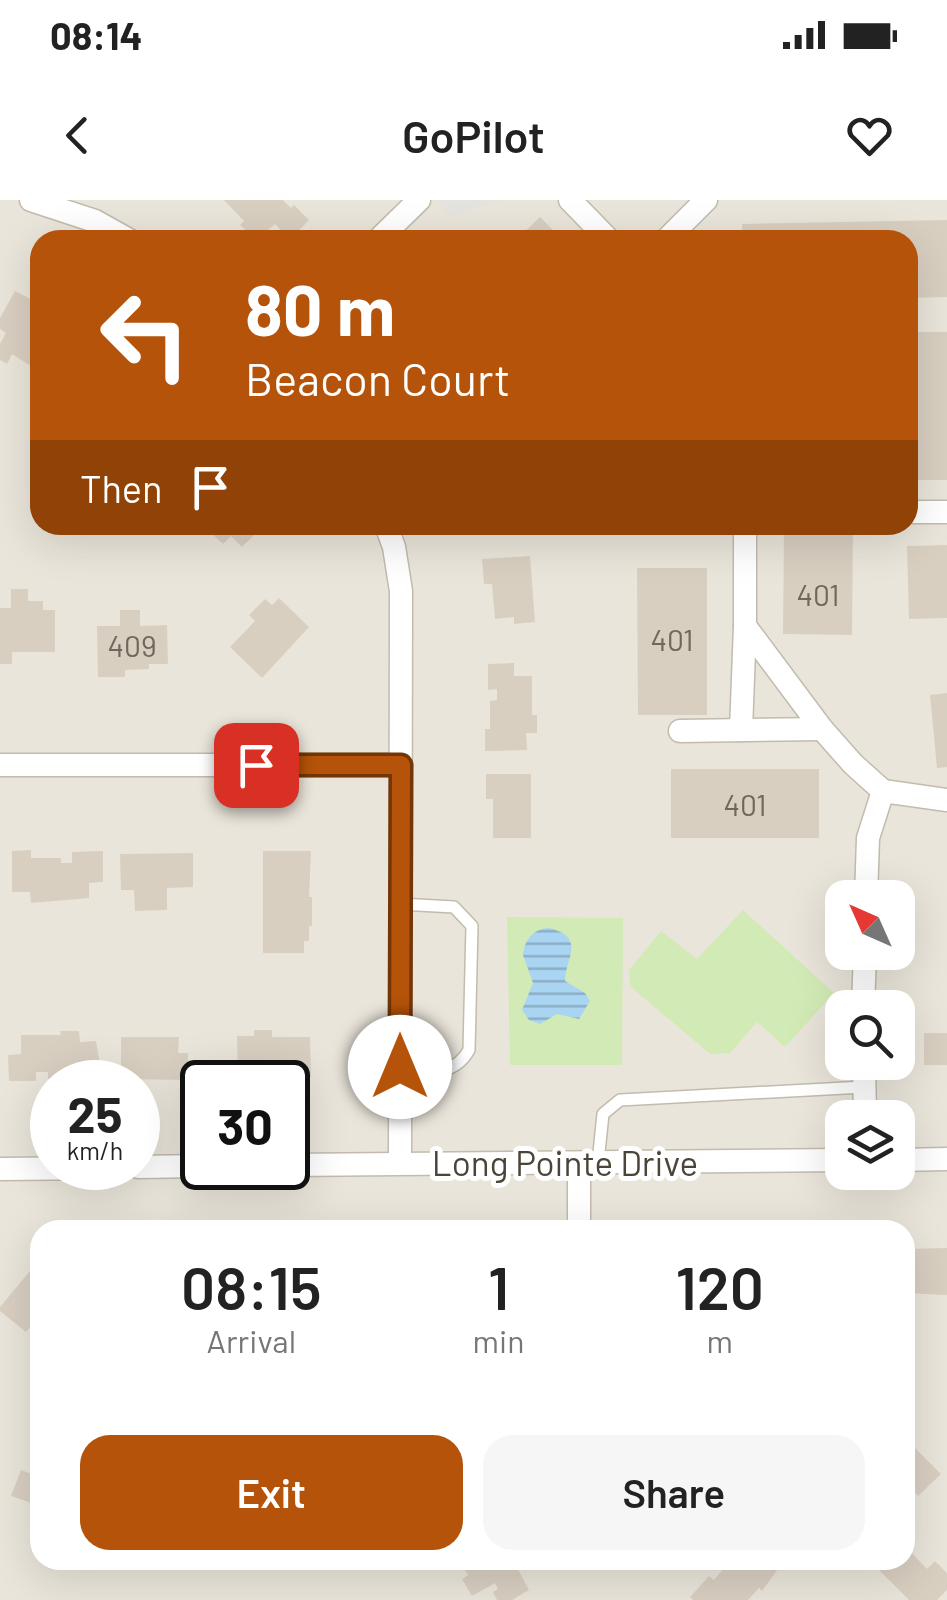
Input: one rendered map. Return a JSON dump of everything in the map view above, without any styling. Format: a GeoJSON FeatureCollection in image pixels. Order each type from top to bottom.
{"type":"FeatureCollection","features":[{"type":"Feature","properties":{"kind":"street"},"geometry":{"type":"LineString","coordinates":[[31,200],[111,230]]}},
{"type":"Feature","properties":{"kind":"street"},"geometry":{"type":"LineString","coordinates":[[388,230],[419,200]]}},
{"type":"Feature","properties":{"kind":"street"},"geometry":{"type":"LineString","coordinates":[[570,200],[600,230]]}},
{"type":"Feature","properties":{"kind":"street"},"geometry":{"type":"LineString","coordinates":[[676,230],[706,200]]}},
{"type":"Feature","properties":{"kind":"street"},"geometry":{"type":"LineString","coordinates":[[918,512],[947,512]]}},
{"type":"Feature","properties":{"kind":"street"},"geometry":{"type":"LineString","coordinates":[[390,535],[401,591],[400,1164]]}},
{"type":"Feature","properties":{"kind":"street"},"geometry":{"type":"LineString","coordinates":[[741,730],[745,535]]}},
{"type":"Feature","properties":{"kind":"street"},"geometry":{"type":"LineString","coordinates":[[745,626],[822,729],[860,772],[883,791],[947,800]]}},
{"type":"Feature","properties":{"kind":"street"},"geometry":{"type":"LineString","coordinates":[[680,731],[822,729]]}},
{"type":"Feature","properties":{"kind":"street"},"geometry":{"type":"LineString","coordinates":[[0,765],[401,765]]}},
{"type":"Feature","properties":{"kind":"street"},"geometry":{"type":"LineString","coordinates":[[867,880],[868,838],[883,791]]}},
{"type":"Feature","properties":{"kind":"street"},"geometry":{"type":"LineString","coordinates":[[865,1080],[865,1100]]}},
{"type":"Feature","properties":{"kind":"street"},"geometry":{"type":"LineString","coordinates":[[915,1160],[947,1159]]}},
{"type":"Feature","properties":{"kind":"street","name":"Long Pointe Drive"},"geometry":{"type":"LineString","coordinates":[[310,1166],[825,1160]]}},
{"type":"Feature","properties":{"kind":"street"},"geometry":{"type":"LineString","coordinates":[[580,1220],[588,1162]]}},
{"type":"Feature","properties":{"kind":"street"},"geometry":{"type":"LineString","coordinates":[[0,1169],[30,1169]]}},
{"type":"Feature","properties":{"kind":"lane"},"geometry":{"type":"LineString","coordinates":[[400,904],[454,906],[472,926],[469,1050],[461,1064],[446,1070],[400,1070]]}},
{"type":"Feature","properties":{"kind":"lane"},"geometry":{"type":"LineString","coordinates":[[588,1162],[603,1114],[620,1100],[865,1087]]}},
{"type":"Feature","properties":{"kind":"shaded area"},"geometry":{"type":"Polygon","coordinates":[[[0,200],[947,200],[947,1600],[0,1600],[0,200]]]}},
{"type":"Feature","properties":{"kind":"shaded area"},"geometry":{"type":"Polygon","coordinates":[[[438,200],[499,200],[449,218],[438,200]]]}},
{"type":"Feature","properties":{"kind":"green space"},"geometry":{"type":"Polygon","coordinates":[[[743,910],[831,990],[825,990],[825,1003],[785,1047],[757,1022],[730,1053],[710,1054],[630,986],[629,970],[661,931],[697,959],[743,910]]]}},
{"type":"Feature","properties":{"kind":"green space"},"geometry":{"type":"Polygon","coordinates":[[[507,917],[623,918],[622,1065],[510,1065],[507,917]]]}},
{"type":"Feature","properties":{"kind":"water"},"geometry":{"type":"Polygon","coordinates":[[[549,928],[568,937],[571,950],[565,981],[585,993],[590,1001],[579,1019],[557,1014],[540,1024],[529,1020],[522,1010],[533,983],[523,955],[531,936],[549,928]]]}},
{"type":"Feature","properties":{"kind":"building"},"geometry":{"type":"Polygon","coordinates":[[[224,200],[283,200],[309,220],[300,230],[281,230],[275,224],[268,230],[245,230],[240,225],[244,221],[224,200]]]}},
{"type":"Feature","properties":{"kind":"building"},"geometry":{"type":"Polygon","coordinates":[[[540,217],[553,230],[526,230],[540,217]]]}},
{"type":"Feature","properties":{"kind":"building"},"geometry":{"type":"Polygon","coordinates":[[[947,220],[947,297],[918,298],[918,230],[742,230],[742,224],[947,220]]]}},
{"type":"Feature","properties":{"kind":"building"},"geometry":{"type":"Polygon","coordinates":[[[15,291],[30,299],[30,366],[12,354],[7,364],[0,360],[0,344],[6,333],[0,329],[0,318],[15,291]]]}},
{"type":"Feature","properties":{"kind":"building"},"geometry":{"type":"Polygon","coordinates":[[[918,332],[947,332],[947,480],[918,480],[918,332]]]}},
{"type":"Feature","properties":{"kind":"building"},"geometry":{"type":"Polygon","coordinates":[[[213,535],[254,535],[242,547],[231,536],[223,544],[213,535]]]}},
{"type":"Feature","properties":{"kind":"building"},"geometry":{"type":"Polygon","coordinates":[[[784,535],[853,535],[852,635],[783,634],[784,535]]]}},
{"type":"Feature","properties":{"kind":"building"},"geometry":{"type":"Polygon","coordinates":[[[947,545],[947,618],[909,619],[907,546],[947,545]]]}},
{"type":"Feature","properties":{"kind":"building"},"geometry":{"type":"Polygon","coordinates":[[[530,556],[535,622],[514,624],[514,617],[495,619],[492,584],[484,584],[482,559],[530,556]]]}},
{"type":"Feature","properties":{"kind":"building"},"geometry":{"type":"Polygon","coordinates":[[[637,568],[707,568],[707,715],[638,715],[637,568]]]}},
{"type":"Feature","properties":{"kind":"building"},"geometry":{"type":"Polygon","coordinates":[[[11,589],[28,589],[28,601],[43,601],[43,610],[55,610],[55,652],[12,652],[12,664],[0,664],[0,608],[11,608],[11,589]]]}},
{"type":"Feature","properties":{"kind":"building"},"geometry":{"type":"Polygon","coordinates":[[[279,598],[309,627],[262,678],[230,647],[255,621],[249,615],[265,599],[272,605],[279,598]]]}},
{"type":"Feature","properties":{"kind":"building"},"geometry":{"type":"Polygon","coordinates":[[[120,610],[140,610],[140,626],[167,625],[168,664],[125,670],[125,677],[98,677],[97,626],[120,626],[120,610]]]}},
{"type":"Feature","properties":{"kind":"building"},"geometry":{"type":"Polygon","coordinates":[[[514,663],[514,676],[532,676],[532,715],[537,715],[537,733],[526,733],[527,750],[485,751],[490,701],[497,700],[497,689],[488,690],[488,664],[514,663]]]}},
{"type":"Feature","properties":{"kind":"building"},"geometry":{"type":"Polygon","coordinates":[[[947,693],[947,767],[937,768],[930,695],[947,693]]]}},
{"type":"Feature","properties":{"kind":"building"},"geometry":{"type":"Polygon","coordinates":[[[671,769],[819,769],[819,838],[671,838],[671,769]]]}},
{"type":"Feature","properties":{"kind":"building"},"geometry":{"type":"Polygon","coordinates":[[[486,774],[531,774],[531,838],[493,838],[493,799],[486,799],[486,774]]]}},
{"type":"Feature","properties":{"kind":"building"},"geometry":{"type":"Polygon","coordinates":[[[31,850],[31,858],[61,858],[61,863],[72,863],[72,852],[103,851],[103,882],[89,883],[89,898],[31,903],[30,892],[12,892],[12,851],[31,850]]]}},
{"type":"Feature","properties":{"kind":"building"},"geometry":{"type":"Polygon","coordinates":[[[263,851],[311,851],[312,926],[309,941],[304,941],[304,953],[263,953],[263,851]]]}},
{"type":"Feature","properties":{"kind":"building"},"geometry":{"type":"Polygon","coordinates":[[[193,853],[193,887],[167,888],[167,910],[135,911],[134,890],[121,890],[120,854],[193,853]]]}},
{"type":"Feature","properties":{"kind":"building"},"geometry":{"type":"Polygon","coordinates":[[[254,1030],[272,1030],[272,1037],[310,1037],[311,1077],[310,1060],[238,1060],[237,1036],[254,1036],[254,1030]]]}},
{"type":"Feature","properties":{"kind":"building"},"geometry":{"type":"Polygon","coordinates":[[[60,1031],[79,1031],[80,1042],[96,1041],[99,1060],[30,1060],[30,1081],[9,1081],[8,1055],[21,1054],[21,1035],[61,1035],[60,1031]]]}},
{"type":"Feature","properties":{"kind":"building"},"geometry":{"type":"Polygon","coordinates":[[[924,1033],[947,1033],[947,1065],[924,1065],[924,1033]]]}},
{"type":"Feature","properties":{"kind":"building"},"geometry":{"type":"Polygon","coordinates":[[[121,1037],[179,1037],[178,1053],[188,1053],[188,1060],[180,1060],[180,1080],[160,1080],[160,1060],[121,1060],[121,1037]]]}},
{"type":"Feature","properties":{"kind":"building"},"geometry":{"type":"Polygon","coordinates":[[[947,1248],[947,1295],[915,1293],[915,1249],[947,1248]]]}},
{"type":"Feature","properties":{"kind":"building"},"geometry":{"type":"Polygon","coordinates":[[[30,1271],[30,1327],[26,1332],[0,1307],[30,1271]]]}},
{"type":"Feature","properties":{"kind":"building"},"geometry":{"type":"Polygon","coordinates":[[[915,1448],[941,1474],[918,1496],[915,1493],[915,1448]]]}},
{"type":"Feature","properties":{"kind":"building"},"geometry":{"type":"Polygon","coordinates":[[[21,1470],[30,1473],[30,1503],[11,1496],[21,1470]]]}},
{"type":"Feature","properties":{"kind":"building"},"geometry":{"type":"Polygon","coordinates":[[[915,1556],[927,1569],[935,1561],[947,1573],[947,1590],[937,1600],[909,1600],[879,1570],[915,1570],[915,1556]]]}},
{"type":"Feature","properties":{"kind":"building"},"geometry":{"type":"Polygon","coordinates":[[[465,1570],[518,1570],[529,1590],[512,1600],[497,1600],[493,1592],[498,1589],[495,1583],[472,1596],[462,1579],[468,1575],[465,1570]]]}},
{"type":"Feature","properties":{"kind":"building"},"geometry":{"type":"Polygon","coordinates":[[[722,1570],[777,1570],[762,1591],[759,1588],[748,1600],[690,1597],[709,1576],[714,1580],[722,1570]]]}},
{"type":"Feature","properties":{"kind":"route"},"geometry":{"type":"LineString","coordinates":[[256,765],[401,765],[400,1067]]}}]}
